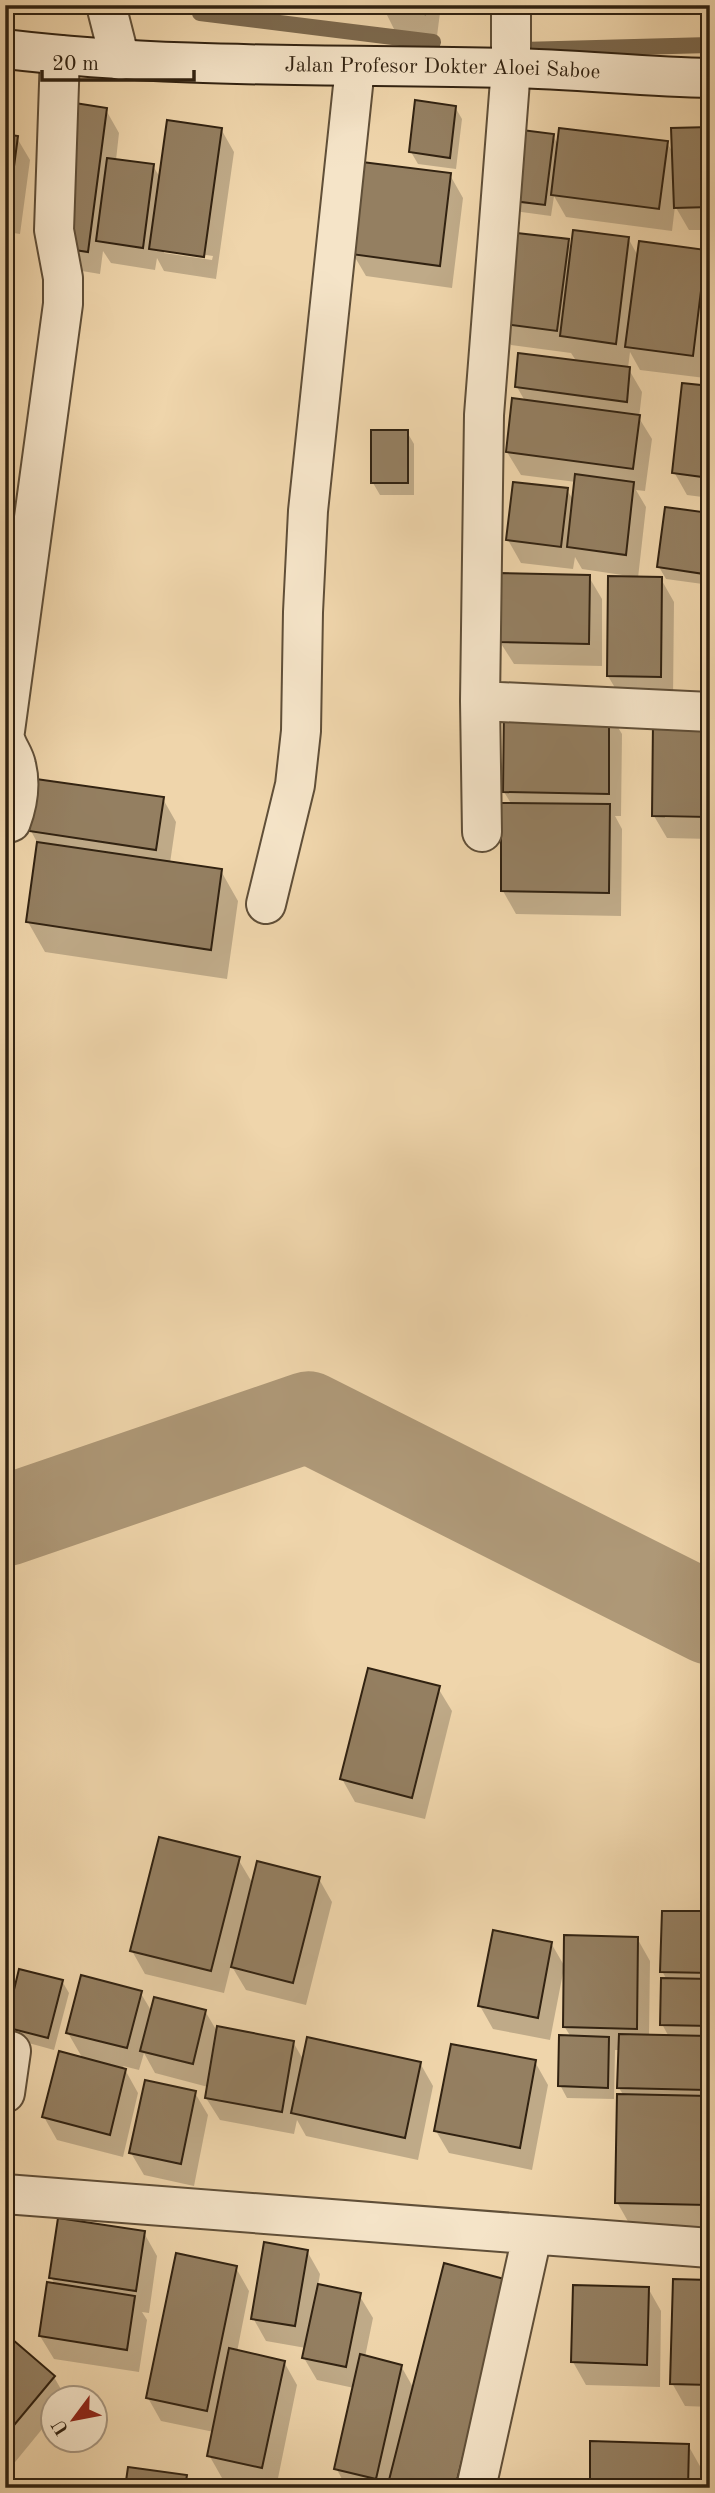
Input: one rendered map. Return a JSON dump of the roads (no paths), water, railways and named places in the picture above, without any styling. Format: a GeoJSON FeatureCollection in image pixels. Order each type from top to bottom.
{"type":"FeatureCollection","features":[{"type":"Feature","properties":{"kind":"street"},"geometry":{"type":"LineString","coordinates":[[106,5],[120,60]]}},
{"type":"Feature","properties":{"kind":"street"},"geometry":{"type":"LineString","coordinates":[[482,832],[480,701],[484,415],[511,68],[511,5]]}},
{"type":"Feature","properties":{"kind":"street","name":"Jalan Profesor Dokter Aloei Saboe"},"geometry":{"type":"LineString","coordinates":[[5,49],[120,60],[355,67],[511,68],[710,78]]}},
{"type":"Feature","properties":{"kind":"street"},"geometry":{"type":"LineString","coordinates":[[5,731],[63,304],[63,278],[54,230],[60,55]]}},
{"type":"Feature","properties":{"kind":"street"},"geometry":{"type":"LineString","coordinates":[[267,904],[295,785],[301,731],[308,511],[355,67]]}},
{"type":"Feature","properties":{"kind":"street"},"geometry":{"type":"LineString","coordinates":[[480,701],[710,712]]}},
{"type":"Feature","properties":{"kind":"street"},"geometry":{"type":"LineString","coordinates":[[5,738],[16,762],[19,788],[11,822],[5,824]]}},
{"type":"Feature","properties":{"kind":"street"},"geometry":{"type":"LineString","coordinates":[[5,2093],[11,2051]]}},
{"type":"Feature","properties":{"kind":"street"},"geometry":{"type":"LineString","coordinates":[[5,2194],[710,2248]]}},
{"type":"Feature","properties":{"kind":"street"},"geometry":{"type":"LineString","coordinates":[[476,2488],[532,2236]]}},
{"type":"Feature","properties":{"kind":"waterway"},"geometry":{"type":"LineString","coordinates":[[200,13],[433,42]]}},
{"type":"Feature","properties":{"kind":"waterway"},"geometry":{"type":"LineString","coordinates":[[521,50],[710,45]]}},
{"type":"Feature","properties":{"kind":"waterway"},"geometry":{"type":"LineString","coordinates":[[5,1521],[308,1417],[710,1619]]}}]}
